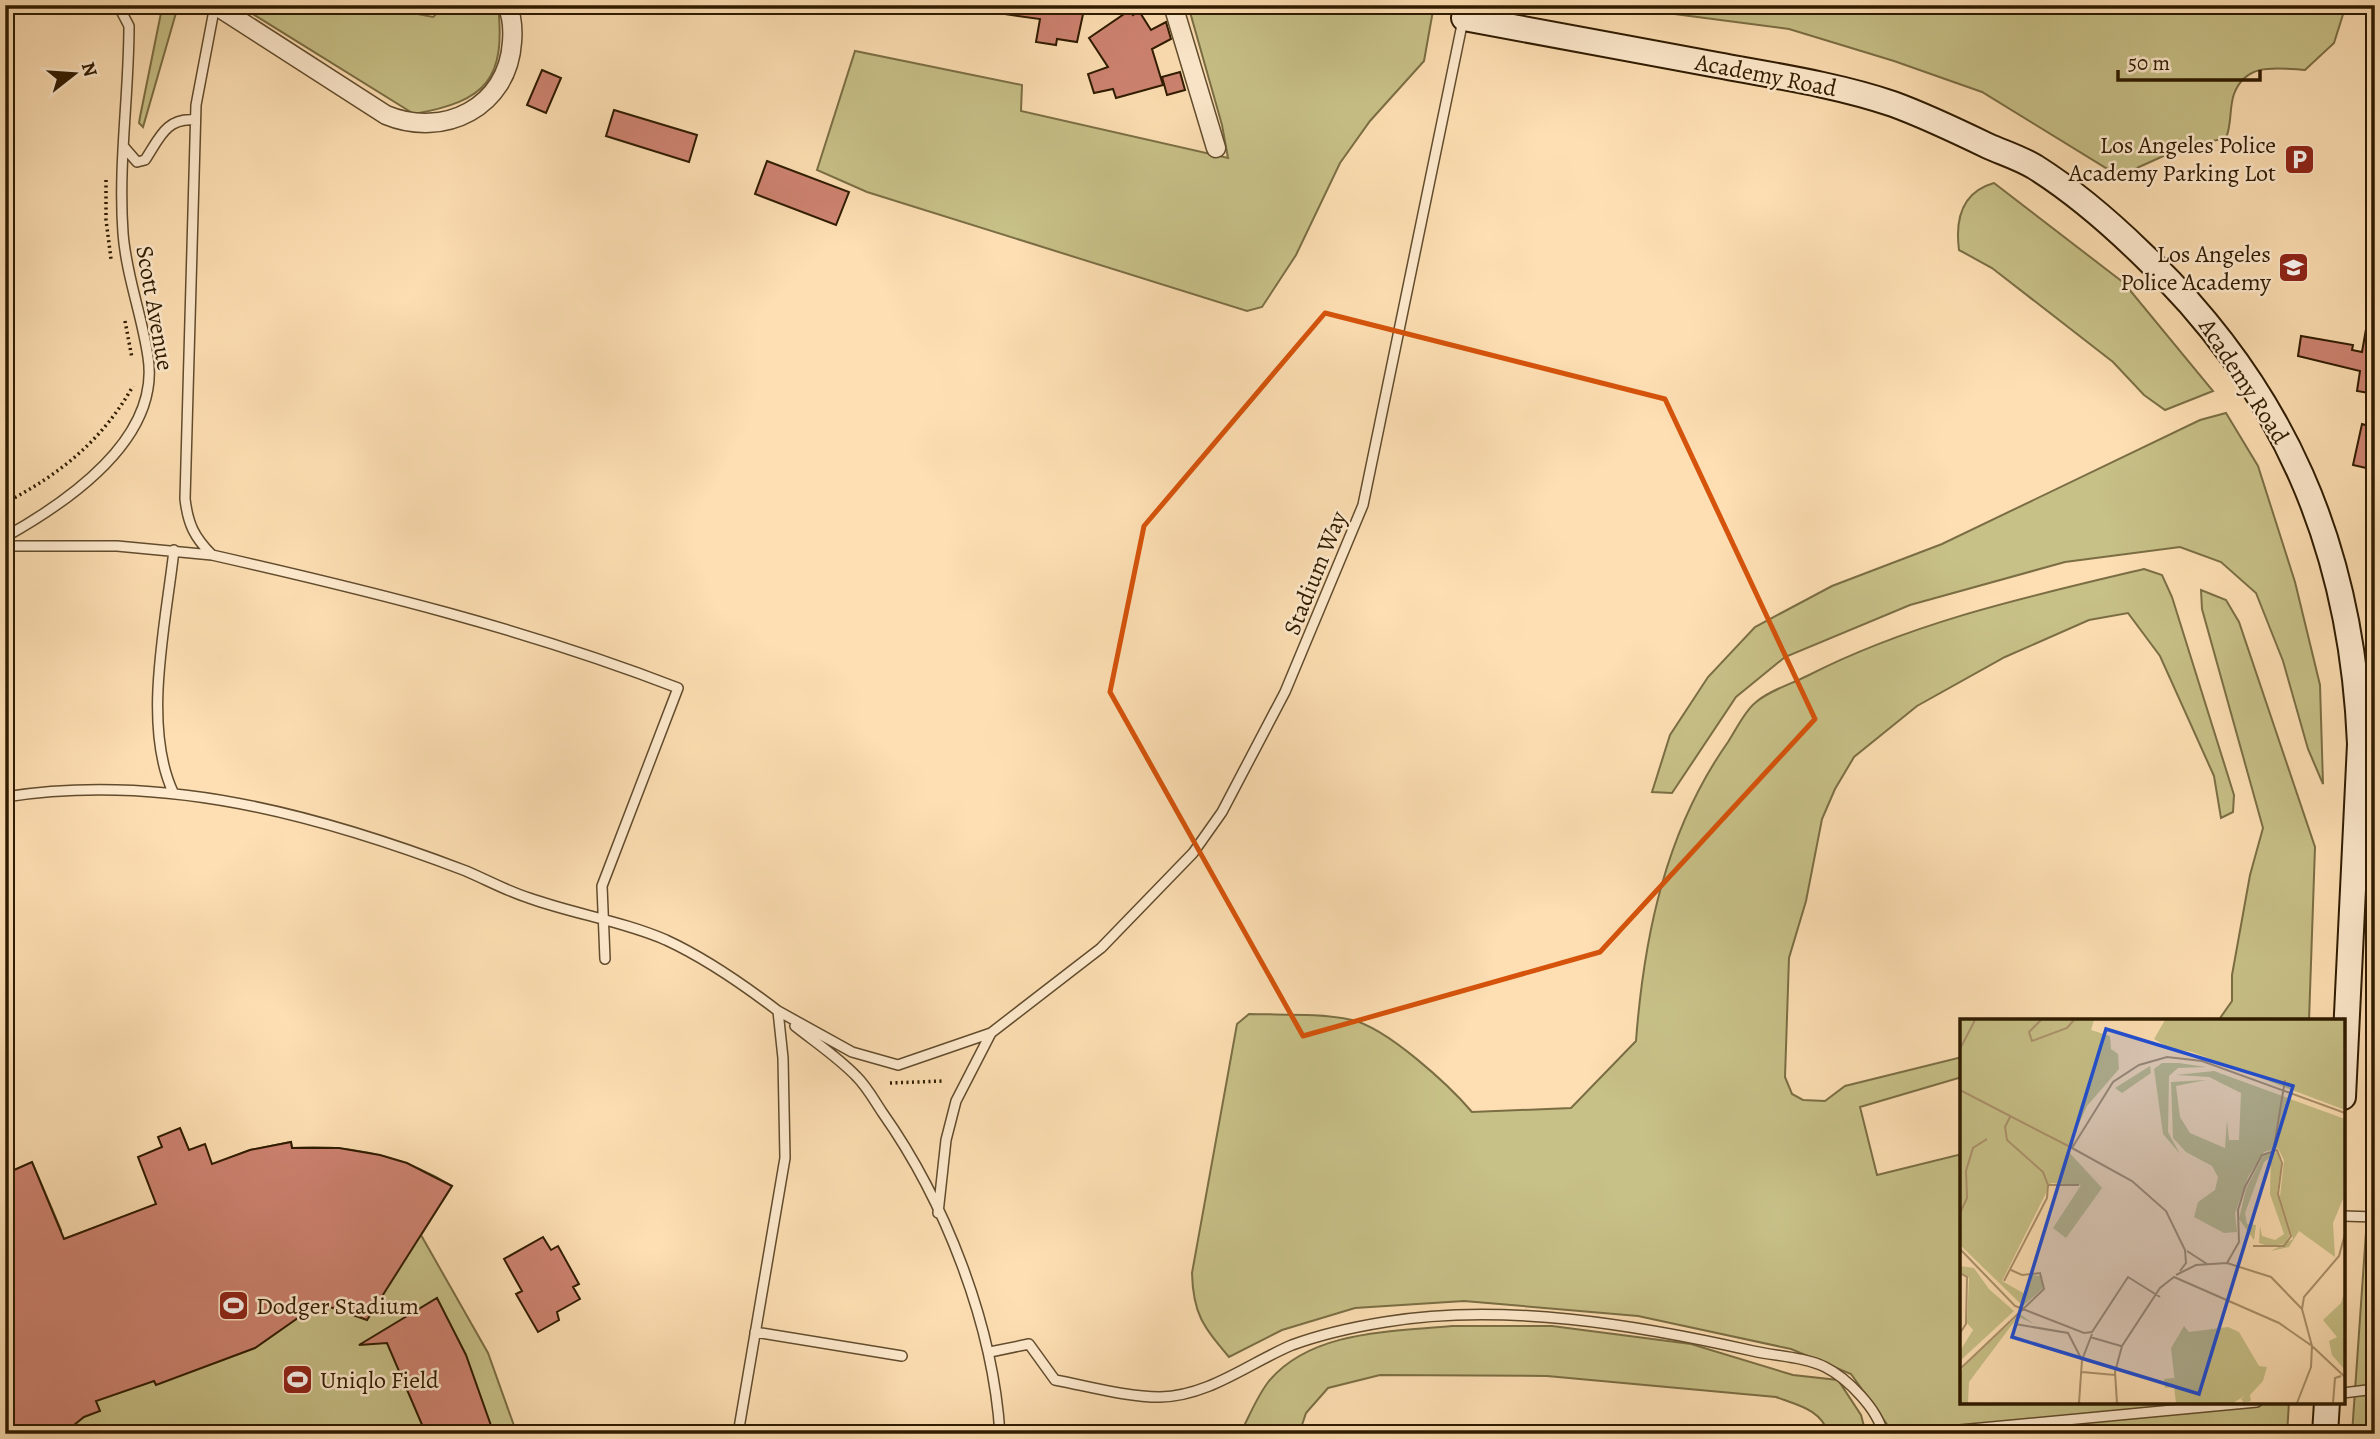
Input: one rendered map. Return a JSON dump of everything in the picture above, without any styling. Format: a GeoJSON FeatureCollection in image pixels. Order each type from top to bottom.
{"type":"FeatureCollection","features":[{"type":"Feature","properties":{"kind":"main road","name":"Academy Road"},"geometry":{"type":"LineString","coordinates":[[1465,12],[1801,80],[1894,105],[2021,159],[2044,173],[2117,229],[2196,308],[2260,397],[2308,488],[2340,585],[2358,688],[2360,744],[2345,1055]]}},
{"type":"Feature","properties":{"kind":"main road"},"geometry":{"type":"LineString","coordinates":[[2325,1434],[2327,1404]]}},
{"type":"Feature","properties":{"kind":"street"},"geometry":{"type":"LineString","coordinates":[[215,5],[386,115],[408,124],[448,121],[472,111],[505,78],[511,60],[513,37],[507,5]]}},
{"type":"Feature","properties":{"kind":"street"},"geometry":{"type":"LineString","coordinates":[[1173,5],[1216,148]]}},
{"type":"Feature","properties":{"kind":"lane","name":"Scott Avenue"},"geometry":{"type":"LineString","coordinates":[[5,537],[55,509],[95,475],[126,439],[142,408],[149,384],[149,360],[123,238],[120,197],[129,26],[118,5]]}},
{"type":"Feature","properties":{"kind":"lane","name":"Scott Avenue"},"geometry":{"type":"LineString","coordinates":[[212,555],[197,539],[188,523],[186,499],[195,120],[215,5]]}},
{"type":"Feature","properties":{"kind":"lane","name":"Stadium Way"},"geometry":{"type":"LineString","coordinates":[[778,1011],[852,1052],[898,1065],[991,1033],[1101,948],[1193,853],[1222,812],[1285,692],[1363,505],[1465,12]]}},
{"type":"Feature","properties":{"kind":"lane"},"geometry":{"type":"LineString","coordinates":[[124,147],[137,162],[145,160],[162,132],[173,122],[195,120]]}},
{"type":"Feature","properties":{"kind":"lane"},"geometry":{"type":"LineString","coordinates":[[5,545],[174,550],[212,555],[443,610],[578,650],[678,688],[602,886],[605,959]]}},
{"type":"Feature","properties":{"kind":"lane"},"geometry":{"type":"LineString","coordinates":[[173,792],[161,757],[157,719],[174,550]]}},
{"type":"Feature","properties":{"kind":"lane"},"geometry":{"type":"LineString","coordinates":[[5,797],[103,788],[173,792],[225,799],[284,813],[465,871],[529,898],[667,940],[750,990],[858,1077],[905,1144],[967,1281],[990,1352],[998,1390],[1000,1434]]}},
{"type":"Feature","properties":{"kind":"lane"},"geometry":{"type":"LineString","coordinates":[[738,1434],[785,1158],[783,1058],[778,1011]]}},
{"type":"Feature","properties":{"kind":"lane","name":"Stadium Way"},"geometry":{"type":"LineString","coordinates":[[938,1213],[946,1140],[956,1101],[991,1033]]}},
{"type":"Feature","properties":{"kind":"lane"},"geometry":{"type":"LineString","coordinates":[[2345,1216],[2375,1217]]}},
{"type":"Feature","properties":{"kind":"lane"},"geometry":{"type":"LineString","coordinates":[[990,1352],[1029,1344],[1055,1380],[1160,1397],[1205,1388],[1292,1346],[1315,1338],[1387,1321],[1448,1317],[1562,1317],[1685,1335],[1824,1367],[1849,1385],[1881,1423],[1883,1434]]}},
{"type":"Feature","properties":{"kind":"lane"},"geometry":{"type":"LineString","coordinates":[[755,1332],[902,1356]]}},
{"type":"Feature","properties":{"kind":"lane"},"geometry":{"type":"LineString","coordinates":[[2345,1393],[2375,1389]]}},
{"type":"Feature","properties":{"kind":"lane"},"geometry":{"type":"LineString","coordinates":[[1917,1434],[2236,1404]]}},
{"type":"Feature","properties":{"kind":"path"},"geometry":{"type":"LineString","coordinates":[[107,171],[106,220],[112,266]]}},
{"type":"Feature","properties":{"kind":"path"},"geometry":{"type":"LineString","coordinates":[[125,320],[134,364]]}},
{"type":"Feature","properties":{"kind":"path"},"geometry":{"type":"LineString","coordinates":[[5,503],[59,472],[89,446],[110,422],[135,381]]}},
{"type":"Feature","properties":{"kind":"path"},"geometry":{"type":"LineString","coordinates":[[890,1083],[944,1081]]}},
{"type":"Feature","properties":{"kind":"highlighted area"},"geometry":{"type":"Polygon","coordinates":[[[1325,313],[1665,399],[1815,719],[1600,952],[1303,1036],[1110,692],[1144,526],[1325,313]]]}},
{"type":"Feature","properties":{"kind":"shaded area"},"geometry":{"type":"Polygon","coordinates":[[[157,5],[178,6],[143,127],[139,123],[162,8],[157,5]]]}},
{"type":"Feature","properties":{"kind":"shaded area"},"geometry":{"type":"Polygon","coordinates":[[[246,5],[370,5],[433,17],[447,5],[498,5],[499,51],[494,69],[475,93],[439,109],[414,114],[248,11],[246,5]]]}},
{"type":"Feature","properties":{"kind":"shaded area"},"geometry":{"type":"Polygon","coordinates":[[[1188,5],[1434,5],[1424,61],[1370,121],[1340,163],[1296,255],[1262,307],[1247,311],[867,192],[817,170],[855,51],[1022,85],[1021,111],[1228,158],[1222,125],[1188,5]]]}},
{"type":"Feature","properties":{"kind":"shaded area"},"geometry":{"type":"Polygon","coordinates":[[[1605,5],[2346,5],[2334,43],[2305,70],[2273,68],[2246,76],[2232,99],[2226,138],[2179,149],[2119,176],[1982,92],[1894,61],[1789,29],[1605,5]]]}},
{"type":"Feature","properties":{"kind":"shaded area"},"geometry":{"type":"Polygon","coordinates":[[[1994,183],[2124,283],[2213,391],[2165,410],[2144,395],[2113,362],[1992,268],[1959,250],[1958,228],[1963,208],[1974,193],[1994,183]]]}},
{"type":"Feature","properties":{"kind":"shaded area"},"geometry":{"type":"Polygon","coordinates":[[[2226,413],[2258,466],[2295,582],[2320,685],[2323,784],[2308,749],[2283,661],[2256,593],[2221,562],[2180,547],[2065,562],[1910,605],[1785,657],[1736,697],[1672,793],[1652,792],[1670,735],[1708,677],[1755,627],[1832,586],[1942,544],[2200,420],[2226,413]]]}},
{"type":"Feature","properties":{"kind":"shaded area"},"geometry":{"type":"Polygon","coordinates":[[[2144,569],[2162,575],[2172,597],[2234,795],[2233,812],[2221,818],[2214,776],[2160,656],[2128,613],[2089,620],[2005,657],[1917,706],[1854,757],[1835,789],[1822,819],[1806,901],[1789,958],[1785,1077],[1792,1094],[1803,1100],[1825,1101],[1845,1086],[1960,1057],[1960,1078],[1860,1107],[1877,1175],[1960,1154],[1960,1404],[2289,1404],[2287,1434],[1894,1434],[1851,1374],[1791,1349],[1638,1316],[1464,1301],[1355,1308],[1282,1330],[1229,1357],[1201,1319],[1192,1273],[1237,1024],[1249,1014],[1314,1015],[1352,1020],[1366,1025],[1399,1046],[1433,1073],[1472,1112],[1571,1108],[1636,1041],[1652,923],[1674,847],[1707,776],[1751,707],[1773,691],[1888,640],[2015,600],[2144,569]]]}},
{"type":"Feature","properties":{"kind":"shaded area"},"geometry":{"type":"Polygon","coordinates":[[[2201,590],[2226,600],[2239,622],[2315,847],[2309,1019],[2219,1019],[2232,1001],[2232,975],[2250,875],[2263,828],[2202,609],[2201,590]]]}},
{"type":"Feature","properties":{"kind":"shaded area"},"geometry":{"type":"Polygon","coordinates":[[[2375,1102],[2375,1434],[2352,1434],[2375,1102]]]}},
{"type":"Feature","properties":{"kind":"shaded area","name":"Dodger Stadium"},"geometry":{"type":"Polygon","coordinates":[[[291,1142],[292,1148],[334,1148],[375,1154],[414,1167],[452,1186],[421,1235],[488,1353],[517,1434],[5,1434],[10,1172],[32,1162],[61,1230],[49,1235],[37,1249],[235,1175],[229,1158],[250,1150],[291,1142]]]}},
{"type":"Feature","properties":{"kind":"shaded area"},"geometry":{"type":"Polygon","coordinates":[[[1452,1326],[1552,1326],[1691,1344],[1793,1375],[1838,1380],[1861,1415],[1866,1434],[1828,1434],[1821,1419],[1815,1414],[1776,1397],[1547,1376],[1380,1375],[1328,1388],[1306,1413],[1299,1434],[1240,1434],[1269,1381],[1287,1364],[1307,1352],[1354,1337],[1452,1326]]]}},
{"type":"Feature","properties":{"kind":"building"},"geometry":{"type":"Polygon","coordinates":[[[1005,5],[1085,5],[1077,42],[1057,39],[1056,45],[1036,42],[1040,19],[1004,14],[1005,5]]]}},
{"type":"Feature","properties":{"kind":"building"},"geometry":{"type":"Polygon","coordinates":[[[1130,10],[1133,15],[1139,11],[1151,30],[1166,22],[1171,39],[1152,49],[1163,85],[1116,98],[1113,89],[1094,93],[1088,74],[1108,67],[1089,38],[1130,10]]]}},
{"type":"Feature","properties":{"kind":"building"},"geometry":{"type":"Polygon","coordinates":[[[542,70],[561,78],[546,113],[527,105],[542,70]]]}},
{"type":"Feature","properties":{"kind":"building"},"geometry":{"type":"Polygon","coordinates":[[[1180,72],[1185,90],[1167,95],[1162,77],[1180,72]]]}},
{"type":"Feature","properties":{"kind":"building"},"geometry":{"type":"Polygon","coordinates":[[[614,110],[697,135],[689,162],[606,136],[614,110]]]}},
{"type":"Feature","properties":{"kind":"building"},"geometry":{"type":"Polygon","coordinates":[[[767,161],[849,192],[836,225],[755,194],[767,161]]]}},
{"type":"Feature","properties":{"kind":"building"},"geometry":{"type":"Polygon","coordinates":[[[2366,329],[2375,330],[2375,394],[2357,391],[2360,371],[2298,356],[2301,336],[2353,345],[2352,350],[2362,352],[2366,329]]]}},
{"type":"Feature","properties":{"kind":"building"},"geometry":{"type":"Polygon","coordinates":[[[2362,424],[2375,428],[2375,470],[2353,465],[2362,424]]]}},
{"type":"Feature","properties":{"kind":"building","name":"Dodger Stadium"},"geometry":{"type":"Polygon","coordinates":[[[180,1128],[189,1150],[205,1144],[212,1164],[250,1150],[291,1142],[292,1148],[339,1148],[380,1155],[407,1163],[452,1186],[367,1320],[330,1307],[315,1306],[255,1348],[156,1385],[154,1381],[96,1401],[100,1411],[84,1417],[63,1434],[5,1434],[5,1174],[32,1162],[64,1239],[156,1204],[138,1157],[162,1147],[158,1137],[180,1128]]]}},
{"type":"Feature","properties":{"kind":"building"},"geometry":{"type":"Polygon","coordinates":[[[543,1237],[551,1250],[558,1246],[579,1284],[573,1287],[580,1299],[557,1312],[559,1320],[538,1332],[516,1294],[522,1291],[504,1259],[543,1237]]]}},
{"type":"Feature","properties":{"kind":"building"},"geometry":{"type":"Polygon","coordinates":[[[437,1298],[466,1355],[494,1434],[426,1434],[387,1343],[359,1345],[437,1298]]]}},
{"type":"Feature","properties":{"kind":"place","name":"Los Angeles Police Academy Parking Lot"},"geometry":{"type":"Point","coordinates":[2299,159]}},
{"type":"Feature","properties":{"kind":"place","name":"Los Angeles Police Academy"},"geometry":{"type":"Point","coordinates":[2294,268]}},
{"type":"Feature","properties":{"kind":"place","name":"Dodger Stadium"},"geometry":{"type":"Point","coordinates":[233,1306]}},
{"type":"Feature","properties":{"kind":"place","name":"Uniqlo Field"},"geometry":{"type":"Point","coordinates":[297,1380]}}]}
